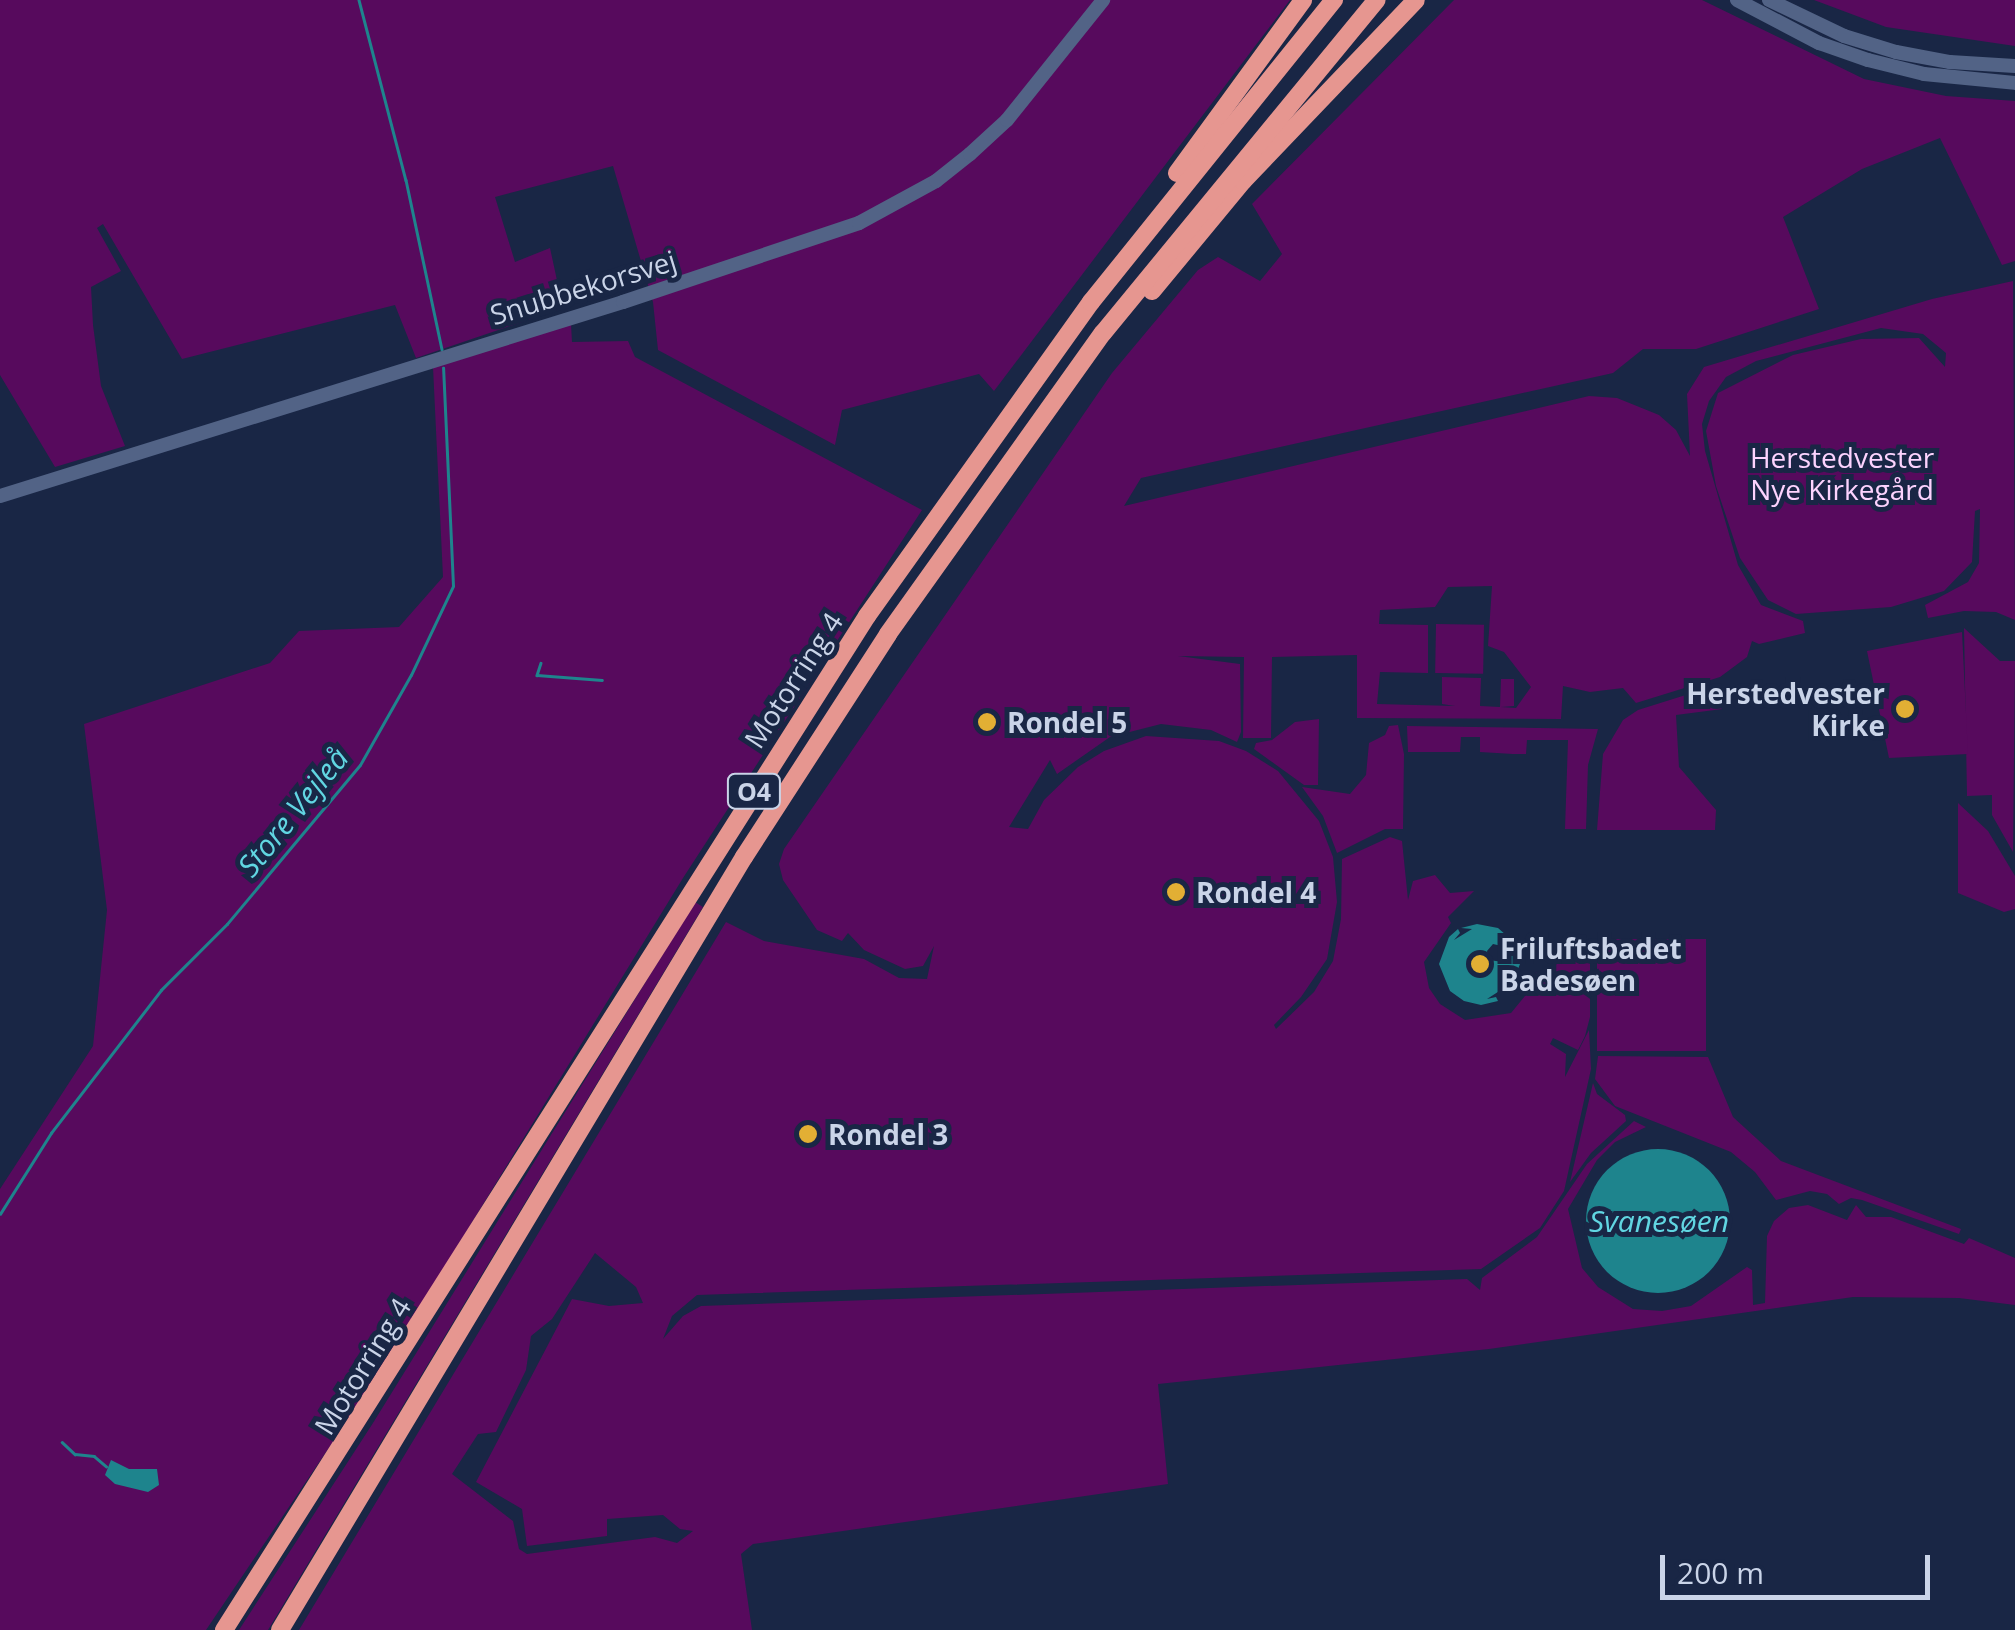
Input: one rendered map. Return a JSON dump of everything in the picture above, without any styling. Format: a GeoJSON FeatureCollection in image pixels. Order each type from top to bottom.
{"type":"FeatureCollection","features":[{"type":"Feature","properties":{"kind":"highway","name":"O4"},"geometry":{"type":"LineString","coordinates":[[1091,302],[1224,104],[1303,0]]}},
{"type":"Feature","properties":{"kind":"highway","name":"Motorring 4"},"geometry":{"type":"LineString","coordinates":[[224,1630],[297,1521],[778,754],[968,470],[1091,302],[1334,0]]}},
{"type":"Feature","properties":{"kind":"highway","name":"Motorring 4"},"geometry":{"type":"LineString","coordinates":[[280,1630],[744,857],[975,508],[1114,318],[1377,0]]}},
{"type":"Feature","properties":{"kind":"highway","name":"O4"},"geometry":{"type":"LineString","coordinates":[[975,508],[1243,181],[1416,0]]}},
{"type":"Feature","properties":{"kind":"street","name":"Snubbekorsvej"},"geometry":{"type":"LineString","coordinates":[[0,496],[623,302],[858,223],[911,196],[970,154],[1007,120],[1103,0]]}},
{"type":"Feature","properties":{"kind":"street"},"geometry":{"type":"LineString","coordinates":[[1737,0],[1819,43],[1868,60],[1924,74],[2015,83]]}},
{"type":"Feature","properties":{"kind":"street"},"geometry":{"type":"LineString","coordinates":[[1769,0],[1844,36],[1896,52],[1950,62],[2015,66]]}},
{"type":"Feature","properties":{"kind":"green space"},"geometry":{"type":"Polygon","coordinates":[[[0,0],[1290,0],[994,391],[979,374],[842,410],[835,445],[658,350],[653,302],[613,166],[495,197],[515,262],[550,248],[563,308],[416,358],[395,305],[182,359],[103,224],[97,228],[121,271],[91,287],[93,325],[101,386],[125,446],[55,467],[0,375],[0,0]]]}},
{"type":"Feature","properties":{"kind":"green space","name":"Herstedvester Nye Kirkegård"},"geometry":{"type":"Polygon","coordinates":[[[1454,0],[1702,0],[1864,79],[1946,96],[2015,101],[2015,261],[2002,265],[1940,138],[1862,169],[1783,217],[1819,309],[1696,349],[1643,349],[1613,373],[1141,478],[1124,506],[1589,396],[1617,398],[1659,415],[1676,430],[1690,456],[1687,394],[1704,367],[1932,299],[2013,281],[2015,620],[1996,612],[1964,611],[1928,618],[1925,605],[1968,582],[1979,563],[1980,509],[1975,511],[1972,562],[1944,591],[1891,607],[1796,614],[1768,600],[1740,558],[1716,486],[1706,431],[1718,393],[1793,355],[1861,339],[1919,338],[1945,367],[1946,353],[1923,334],[1881,328],[1756,361],[1726,377],[1709,401],[1702,424],[1705,451],[1738,565],[1761,605],[1803,621],[1805,633],[1759,644],[1752,641],[1747,657],[1720,677],[1636,703],[1623,688],[1590,692],[1563,686],[1561,719],[1357,718],[1357,655],[1272,657],[1271,738],[1243,738],[1244,657],[1178,656],[1240,664],[1241,732],[1237,742],[1211,730],[1161,724],[1110,737],[1057,774],[1050,760],[1009,827],[1028,829],[1044,800],[1078,767],[1104,751],[1146,736],[1219,741],[1246,751],[1278,771],[1319,821],[1333,857],[1337,902],[1327,959],[1301,997],[1274,1025],[1276,1029],[1314,992],[1333,961],[1341,919],[1342,859],[1390,837],[1402,841],[1408,900],[1413,881],[1435,875],[1450,893],[1474,891],[1448,917],[1451,923],[1424,962],[1429,988],[1440,1004],[1465,1020],[1511,1013],[1530,990],[1535,973],[1554,967],[1576,942],[1590,941],[1590,1017],[1585,1036],[1578,1050],[1553,1038],[1550,1044],[1566,1054],[1565,1077],[1589,1030],[1591,1069],[1564,1191],[1540,1228],[1481,1269],[697,1295],[672,1316],[663,1339],[683,1316],[701,1306],[1467,1279],[1480,1290],[1482,1278],[1537,1237],[1587,1164],[1634,1121],[1646,1127],[1615,1142],[1597,1160],[1568,1209],[1582,1268],[1598,1287],[1633,1309],[1662,1311],[1691,1306],[1747,1267],[1752,1270],[1753,1305],[1765,1303],[1767,1236],[1774,1221],[1789,1208],[1808,1205],[1847,1220],[1856,1205],[1866,1217],[1891,1217],[1964,1244],[1969,1238],[2015,1258],[2015,1305],[1959,1298],[1853,1297],[1489,1349],[1158,1384],[1168,1484],[753,1544],[741,1554],[752,1630],[299,1630],[726,922],[764,941],[864,959],[899,978],[927,979],[934,946],[923,966],[905,969],[864,950],[848,933],[842,941],[817,930],[783,880],[779,864],[784,849],[1112,373],[1198,270],[1218,257],[1260,281],[1282,254],[1252,204],[1454,0]],[[1492,586],[1448,587],[1435,607],[1380,610],[1379,624],[1428,625],[1428,673],[1380,672],[1377,704],[1455,706],[1442,704],[1442,677],[1481,678],[1480,706],[1500,707],[1501,679],[1514,679],[1514,706],[1501,707],[1516,708],[1531,687],[1504,652],[1488,646],[1492,586]],[[595,1253],[552,1319],[531,1336],[526,1370],[496,1432],[478,1434],[452,1474],[513,1521],[519,1549],[527,1554],[655,1537],[677,1543],[693,1531],[680,1529],[663,1515],[607,1519],[607,1536],[527,1546],[522,1509],[476,1482],[572,1299],[609,1306],[643,1303],[636,1287],[595,1253]]]}},
{"type":"Feature","properties":{"kind":"green space"},"geometry":{"type":"Polygon","coordinates":[[[1814,0],[2015,0],[2015,46],[1886,27],[1814,0]]]}},
{"type":"Feature","properties":{"kind":"green space"},"geometry":{"type":"Polygon","coordinates":[[[571,324],[572,342],[628,341],[635,357],[922,510],[683,878],[382,1369],[206,1630],[0,1630],[0,1189],[93,1046],[107,910],[84,724],[270,663],[299,631],[399,627],[443,577],[433,367],[571,324]]]}},
{"type":"Feature","properties":{"kind":"green space"},"geometry":{"type":"Polygon","coordinates":[[[1436,624],[1484,625],[1483,674],[1435,673],[1436,624]]]}},
{"type":"Feature","properties":{"kind":"green space"},"geometry":{"type":"Polygon","coordinates":[[[1964,628],[2000,661],[2015,661],[2013,852],[1992,815],[1992,795],[1967,796],[1964,628]]]}},
{"type":"Feature","properties":{"kind":"green space"},"geometry":{"type":"Polygon","coordinates":[[[1962,632],[1968,754],[1889,758],[1867,651],[1962,632]]]}},
{"type":"Feature","properties":{"kind":"green space"},"geometry":{"type":"Polygon","coordinates":[[[1708,688],[1744,692],[1761,704],[1676,715],[1679,767],[1716,810],[1715,830],[1597,830],[1603,754],[1623,720],[1638,710],[1708,688]]]}},
{"type":"Feature","properties":{"kind":"green space"},"geometry":{"type":"Polygon","coordinates":[[[1319,719],[1318,785],[1304,785],[1254,749],[1256,743],[1272,740],[1295,722],[1319,719]]]}},
{"type":"Feature","properties":{"kind":"green space"},"geometry":{"type":"Polygon","coordinates":[[[1398,725],[1404,754],[1403,829],[1385,829],[1337,853],[1323,816],[1302,787],[1350,794],[1366,775],[1369,743],[1385,735],[1389,726],[1398,725]]]}},
{"type":"Feature","properties":{"kind":"green space"},"geometry":{"type":"Polygon","coordinates":[[[1407,726],[1598,729],[1588,765],[1586,829],[1565,829],[1568,740],[1527,740],[1526,754],[1513,754],[1480,752],[1480,737],[1461,737],[1460,752],[1408,752],[1407,726]]]}},
{"type":"Feature","properties":{"kind":"green space"},"geometry":{"type":"Polygon","coordinates":[[[1958,803],[1988,831],[2015,876],[2015,909],[2004,912],[1958,893],[1958,803]]]}},
{"type":"Feature","properties":{"kind":"green space"},"geometry":{"type":"Polygon","coordinates":[[[695,902],[703,907],[268,1630],[239,1630],[373,1423],[695,902]]]}},
{"type":"Feature","properties":{"kind":"green space"},"geometry":{"type":"Polygon","coordinates":[[[1597,939],[1706,939],[1706,1051],[1597,1051],[1597,939]]]}},
{"type":"Feature","properties":{"kind":"green space"},"geometry":{"type":"Polygon","coordinates":[[[1598,1056],[1708,1057],[1733,1117],[1781,1161],[1961,1229],[1959,1234],[1862,1200],[1851,1198],[1839,1204],[1827,1194],[1810,1191],[1776,1200],[1755,1172],[1731,1152],[1615,1106],[1595,1079],[1598,1056]]]}},
{"type":"Feature","properties":{"kind":"green space"},"geometry":{"type":"Polygon","coordinates":[[[1593,1083],[1597,1094],[1625,1115],[1626,1121],[1591,1153],[1570,1182],[1593,1083]]]}},
{"type":"Feature","properties":{"kind":"water","name":"Friluftsbadet Badesøen"},"geometry":{"type":"Polygon","coordinates":[[[1477,924],[1498,928],[1514,942],[1506,947],[1493,944],[1487,951],[1489,960],[1503,962],[1507,950],[1516,945],[1520,964],[1508,994],[1504,988],[1487,999],[1496,997],[1498,1001],[1481,1005],[1464,1001],[1450,991],[1439,964],[1449,937],[1458,929],[1460,933],[1454,940],[1472,929],[1461,928],[1477,924]]]}},
{"type":"Feature","properties":{"kind":"water","name":"Svanesøen"},"geometry":{"type":"Polygon","coordinates":[[[1658,1149],[1685,1155],[1709,1170],[1724,1194],[1730,1221],[1724,1248],[1709,1272],[1685,1287],[1658,1293],[1631,1287],[1607,1272],[1592,1248],[1586,1221],[1592,1194],[1607,1170],[1631,1155],[1658,1149]]]}},
{"type":"Feature","properties":{"kind":"water"},"geometry":{"type":"Polygon","coordinates":[[[111,1460],[129,1469],[157,1469],[159,1485],[148,1492],[115,1484],[105,1475],[111,1460]]]}},
{"type":"Feature","properties":{"kind":"waterway","name":"Store Vejleå"},"geometry":{"type":"LineString","coordinates":[[359,0],[406,180],[442,349]]}},
{"type":"Feature","properties":{"kind":"waterway","name":"Store Vejleå"},"geometry":{"type":"LineString","coordinates":[[0,1214],[51,1133],[161,990],[227,924],[360,765],[411,675],[453,586],[443,368]]}},
{"type":"Feature","properties":{"kind":"waterway"},"geometry":{"type":"LineString","coordinates":[[541,663],[537,675],[602,680]]}},
{"type":"Feature","properties":{"kind":"waterway"},"geometry":{"type":"LineString","coordinates":[[62,1442],[75,1454],[94,1456],[106,1466]]}},
{"type":"Feature","properties":{"kind":"place","name":"Herstedvester Kirke"},"geometry":{"type":"Point","coordinates":[1905,709]}},
{"type":"Feature","properties":{"kind":"place","name":"Rondel 5"},"geometry":{"type":"Point","coordinates":[987,722]}},
{"type":"Feature","properties":{"kind":"place","name":"Rondel 4"},"geometry":{"type":"Point","coordinates":[1176,892]}},
{"type":"Feature","properties":{"kind":"place","name":"Friluftsbadet Badesøen"},"geometry":{"type":"Point","coordinates":[1480,964]}},
{"type":"Feature","properties":{"kind":"place","name":"Rondel 3"},"geometry":{"type":"Point","coordinates":[808,1134]}}]}
